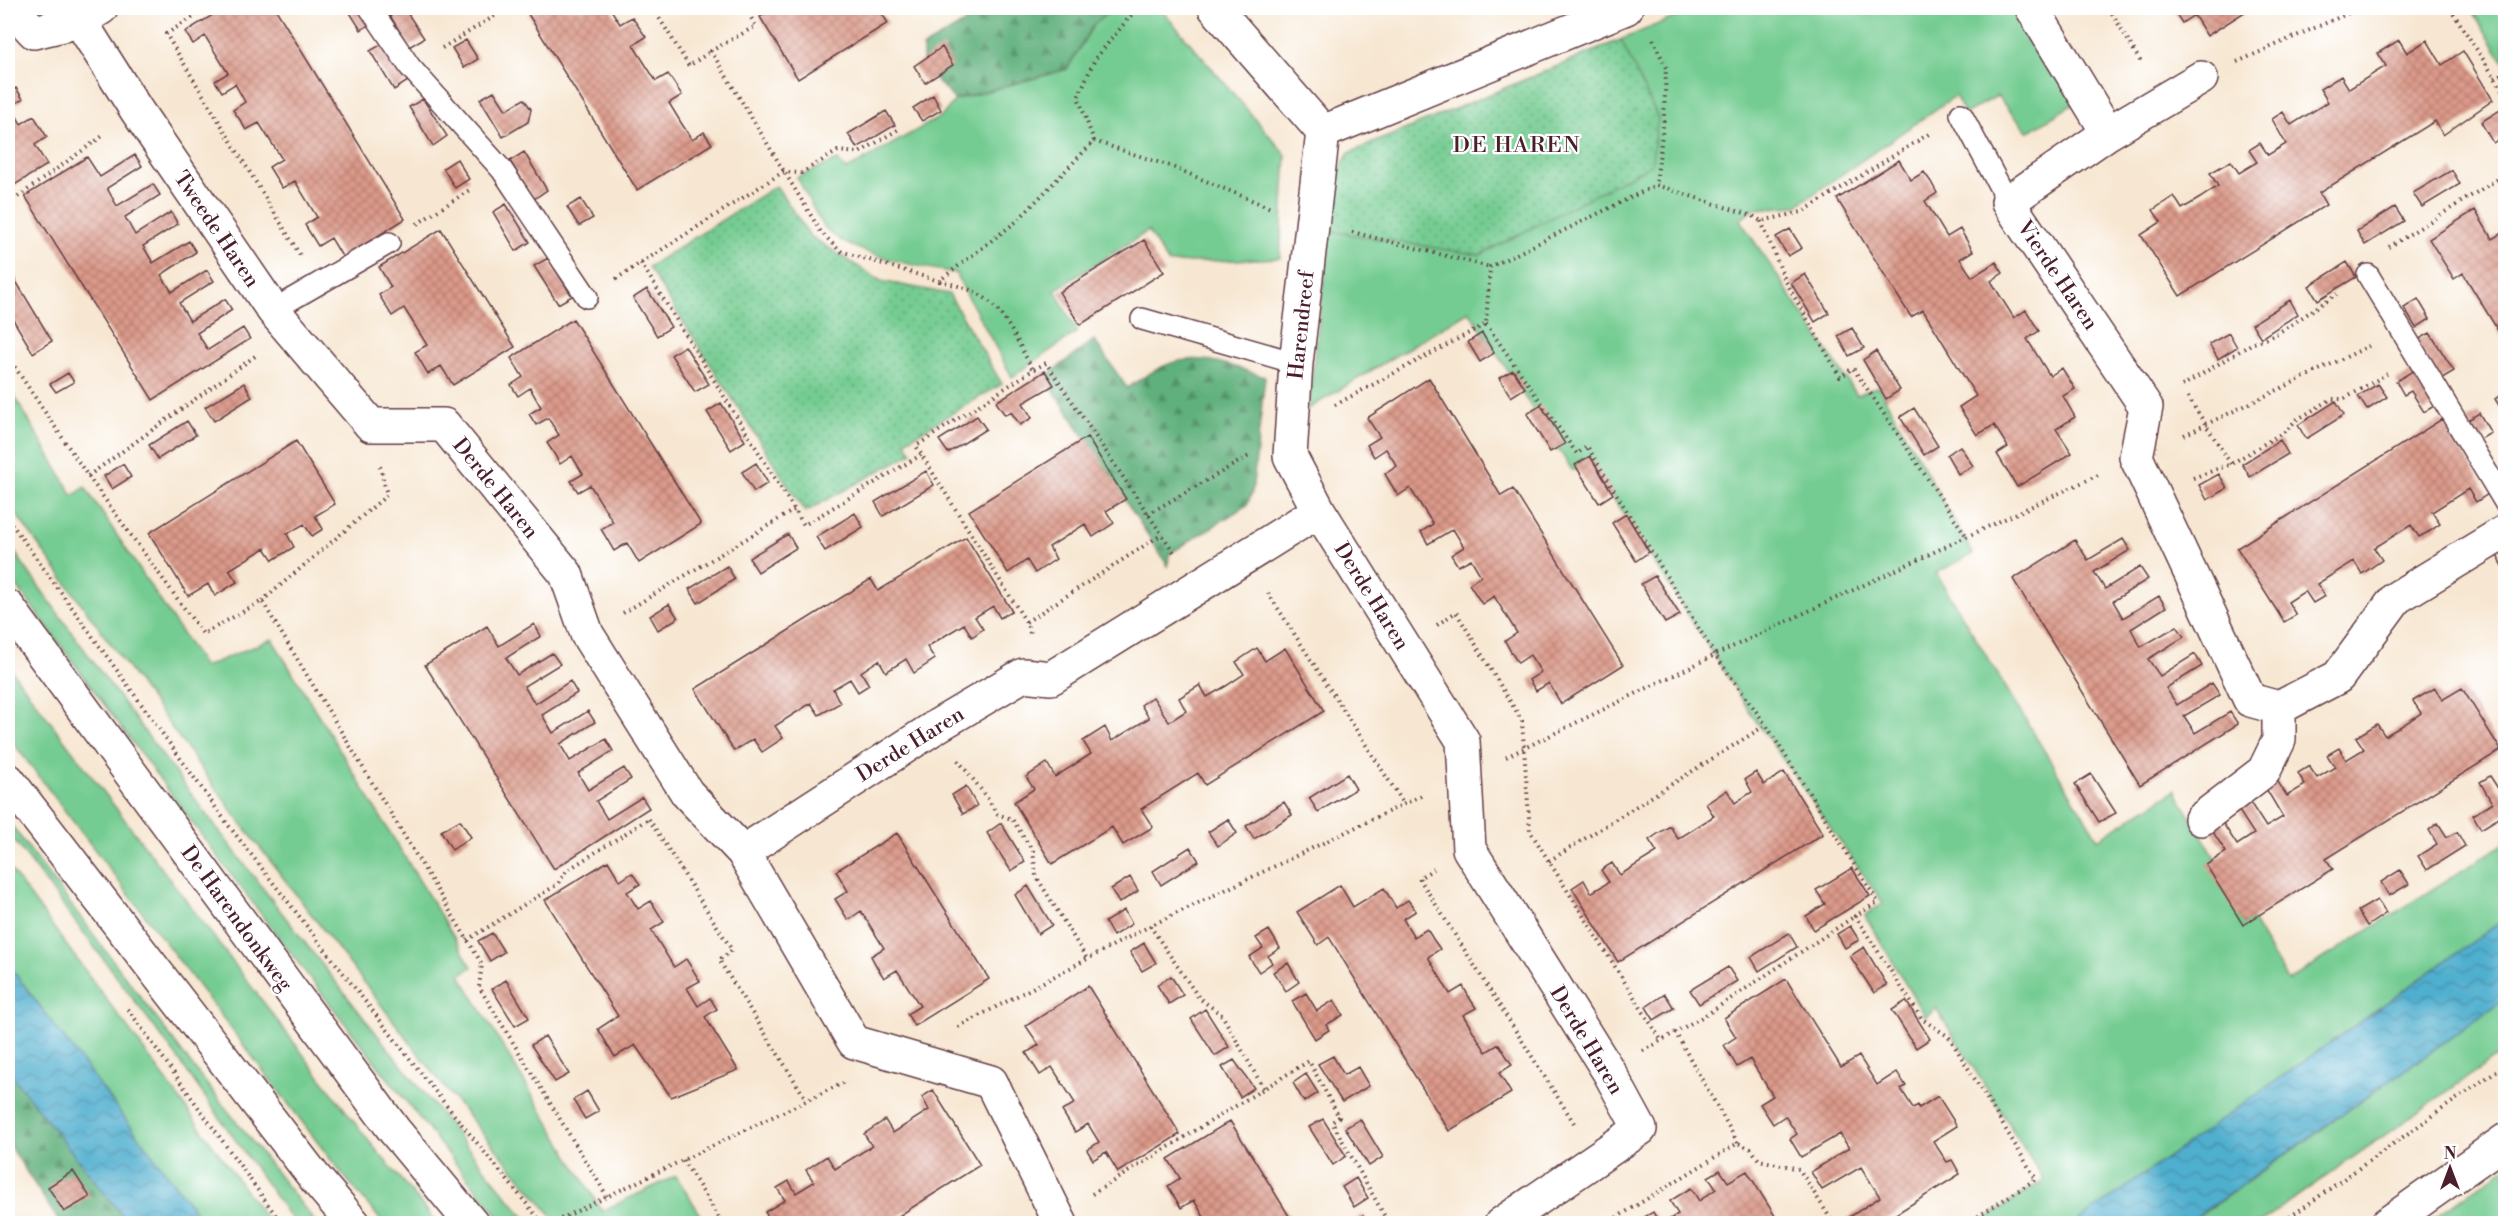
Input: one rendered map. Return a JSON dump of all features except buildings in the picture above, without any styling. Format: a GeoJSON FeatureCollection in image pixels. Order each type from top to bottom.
{"type":"FeatureCollection","features":[{"type":"Feature","properties":{"kind":"street"},"geometry":{"type":"LineString","coordinates":[[1215,8],[1323,132],[1626,8]]}},
{"type":"Feature","properties":{"kind":"street"},"geometry":{"type":"LineString","coordinates":[[2032,8],[2108,133]]}},
{"type":"Feature","properties":{"kind":"street","name":"Tweede Haren"},"geometry":{"type":"LineString","coordinates":[[18,15],[34,32],[91,14],[137,111],[273,310],[371,425]]}},
{"type":"Feature","properties":{"kind":"street","name":"Vierde Haren"},"geometry":{"type":"LineString","coordinates":[[2146,407],[2008,202],[2108,133],[2201,78]]}},
{"type":"Feature","properties":{"kind":"street","name":"Harendreef"},"geometry":{"type":"LineString","coordinates":[[1319,511],[1290,456],[1296,363],[1323,132]]}},
{"type":"Feature","properties":{"kind":"street"},"geometry":{"type":"LineString","coordinates":[[2146,407],[2136,457],[2250,700],[2279,708],[2338,677],[2396,598],[2505,531]]}},
{"type":"Feature","properties":{"kind":"street","name":"Derde Haren"},"geometry":{"type":"LineString","coordinates":[[371,425],[444,425],[566,574],[588,634],[687,793],[743,852],[854,1042],[991,1082],[1059,1220]]}},
{"type":"Feature","properties":{"kind":"street"},"geometry":{"type":"LineString","coordinates":[[1023,675],[1051,678],[1319,511]]}},
{"type":"Feature","properties":{"kind":"street","name":"Derde Haren"},"geometry":{"type":"LineString","coordinates":[[1319,511],[1463,741],[1469,849],[1609,1072],[1640,1129],[1501,1224]]}},
{"type":"Feature","properties":{"kind":"street","name":"De Harendonkweg"},"geometry":{"type":"LineString","coordinates":[[8,607],[394,1130],[472,1224]]}},
{"type":"Feature","properties":{"kind":"street","name":"Derde Haren"},"geometry":{"type":"LineString","coordinates":[[743,852],[937,726],[1023,675]]}},
{"type":"Feature","properties":{"kind":"street"},"geometry":{"type":"LineString","coordinates":[[2201,819],[2264,771],[2279,740],[2279,708]]}},
{"type":"Feature","properties":{"kind":"street"},"geometry":{"type":"LineString","coordinates":[[8,780],[315,1178],[354,1224]]}},
{"type":"Feature","properties":{"kind":"street"},"geometry":{"type":"LineString","coordinates":[[2387,1224],[2505,1140]]}},
{"type":"Feature","properties":{"kind":"lane"},"geometry":{"type":"LineString","coordinates":[[370,8],[410,67],[502,170],[588,297]]}},
{"type":"Feature","properties":{"kind":"lane"},"geometry":{"type":"LineString","coordinates":[[1961,114],[2008,202]]}},
{"type":"Feature","properties":{"kind":"lane"},"geometry":{"type":"LineString","coordinates":[[273,310],[389,243]]}},
{"type":"Feature","properties":{"kind":"lane"},"geometry":{"type":"LineString","coordinates":[[2368,275],[2505,504]]}},
{"type":"Feature","properties":{"kind":"lane"},"geometry":{"type":"LineString","coordinates":[[1142,319],[1296,363]]}},
{"type":"Feature","properties":{"kind":"path"},"geometry":{"type":"LineString","coordinates":[[208,8],[166,34],[318,284]]}},
{"type":"Feature","properties":{"kind":"path"},"geometry":{"type":"LineString","coordinates":[[410,67],[507,8]]}},
{"type":"Feature","properties":{"kind":"path"},"geometry":{"type":"LineString","coordinates":[[653,8],[689,66],[756,26],[745,8]]}},
{"type":"Feature","properties":{"kind":"path"},"geometry":{"type":"LineString","coordinates":[[1094,141],[1078,97],[1095,59],[1137,8]]}},
{"type":"Feature","properties":{"kind":"path"},"geometry":{"type":"LineString","coordinates":[[2109,8],[2164,100]]}},
{"type":"Feature","properties":{"kind":"path"},"geometry":{"type":"LineString","coordinates":[[2201,78],[2360,8]]}},
{"type":"Feature","properties":{"kind":"path"},"geometry":{"type":"LineString","coordinates":[[2450,8],[2505,95]]}},
{"type":"Feature","properties":{"kind":"path"},"geometry":{"type":"LineString","coordinates":[[1653,38],[1666,68],[1664,118],[1656,185]]}},
{"type":"Feature","properties":{"kind":"path"},"geometry":{"type":"LineString","coordinates":[[711,51],[821,232],[840,251],[939,280],[975,292],[989,300],[1033,370]]}},
{"type":"Feature","properties":{"kind":"path"},"geometry":{"type":"LineString","coordinates":[[2495,78],[2505,72]]}},
{"type":"Feature","properties":{"kind":"path"},"geometry":{"type":"LineString","coordinates":[[8,204],[137,111]]}},
{"type":"Feature","properties":{"kind":"path"},"geometry":{"type":"LineString","coordinates":[[1094,141],[1170,166],[1271,208],[1312,222],[1490,267],[1656,185],[1761,221],[1802,212],[1961,114]]}},
{"type":"Feature","properties":{"kind":"path"},"geometry":{"type":"LineString","coordinates":[[588,297],[783,172],[801,173],[837,151],[859,153],[899,129]]}},
{"type":"Feature","properties":{"kind":"path"},"geometry":{"type":"LineString","coordinates":[[939,280],[1017,222],[1094,141]]}},
{"type":"Feature","properties":{"kind":"path"},"geometry":{"type":"LineString","coordinates":[[389,243],[502,170]]}},
{"type":"Feature","properties":{"kind":"path"},"geometry":{"type":"LineString","coordinates":[[2146,407],[2253,343],[2262,341],[2303,317],[2310,310],[2368,275],[2373,259],[2378,254],[2505,174]]}},
{"type":"Feature","properties":{"kind":"path"},"geometry":{"type":"LineString","coordinates":[[1761,221],[1785,280],[1840,377],[1853,368],[1967,537]]}},
{"type":"Feature","properties":{"kind":"path"},"geometry":{"type":"LineString","coordinates":[[641,263],[804,525],[921,455]]}},
{"type":"Feature","properties":{"kind":"path"},"geometry":{"type":"LineString","coordinates":[[1490,267],[1486,324],[1577,454],[1587,446],[1715,655],[1766,725],[1878,902],[1709,1013],[1609,1072]]}},
{"type":"Feature","properties":{"kind":"path"},"geometry":{"type":"LineString","coordinates":[[1148,514],[1291,433],[1332,407],[1486,324]]}},
{"type":"Feature","properties":{"kind":"path"},"geometry":{"type":"LineString","coordinates":[[550,1224],[806,1099],[901,1057],[1150,926],[1715,655],[2402,330]]}},
{"type":"Feature","properties":{"kind":"path"},"geometry":{"type":"LineString","coordinates":[[88,476],[260,353]]}},
{"type":"Feature","properties":{"kind":"path"},"geometry":{"type":"LineString","coordinates":[[2153,493],[2231,464],[2287,430],[2296,420],[2332,399],[2344,399],[2417,355]]}},
{"type":"Feature","properties":{"kind":"path"},"geometry":{"type":"LineString","coordinates":[[8,357],[88,476],[203,634],[262,601],[387,495],[371,425]]}},
{"type":"Feature","properties":{"kind":"path"},"geometry":{"type":"LineString","coordinates":[[1023,675],[1030,630],[916,446],[1046,363],[1197,587]]}},
{"type":"Feature","properties":{"kind":"path"},"geometry":{"type":"LineString","coordinates":[[2182,386],[2231,464]]}},
{"type":"Feature","properties":{"kind":"path"},"geometry":{"type":"LineString","coordinates":[[588,634],[794,510]]}},
{"type":"Feature","properties":{"kind":"path"},"geometry":{"type":"LineString","coordinates":[[8,519],[229,826],[438,1095],[543,1224]]}},
{"type":"Feature","properties":{"kind":"path"},"geometry":{"type":"LineString","coordinates":[[1026,622],[1161,535]]}},
{"type":"Feature","properties":{"kind":"path"},"geometry":{"type":"LineString","coordinates":[[1245,557],[1404,804]]}},
{"type":"Feature","properties":{"kind":"path"},"geometry":{"type":"LineString","coordinates":[[262,601],[482,964],[479,987],[607,1196]]}},
{"type":"Feature","properties":{"kind":"path"},"geometry":{"type":"LineString","coordinates":[[1661,1040],[1549,861],[1766,725]]}},
{"type":"Feature","properties":{"kind":"path"},"geometry":{"type":"LineString","coordinates":[[937,726],[996,814],[1012,819],[1033,851],[1036,876],[1087,959]]}},
{"type":"Feature","properties":{"kind":"path"},"geometry":{"type":"LineString","coordinates":[[467,940],[558,884],[566,871],[687,793]]}},
{"type":"Feature","properties":{"kind":"path"},"geometry":{"type":"LineString","coordinates":[[649,819],[732,950],[719,960],[806,1099]]}},
{"type":"Feature","properties":{"kind":"path"},"geometry":{"type":"LineString","coordinates":[[1469,849],[1419,878],[1596,1160]]}},
{"type":"Feature","properties":{"kind":"path"},"geometry":{"type":"LineString","coordinates":[[1855,916],[1922,1019],[1949,1038],[2036,1179],[1966,1224]]}},
{"type":"Feature","properties":{"kind":"path"},"geometry":{"type":"LineString","coordinates":[[1150,926],[1199,998],[1222,1016],[1264,1089]]}},
{"type":"Feature","properties":{"kind":"path"},"geometry":{"type":"LineString","coordinates":[[122,1001],[282,1224]]}},
{"type":"Feature","properties":{"kind":"path"},"geometry":{"type":"LineString","coordinates":[[1675,1032],[1738,1143],[1752,1149],[1759,1160],[1799,1169],[1834,1224]]}},
{"type":"Feature","properties":{"kind":"path"},"geometry":{"type":"LineString","coordinates":[[1059,1220],[1309,1061],[1339,1117],[1332,1122],[1389,1224]]}},
{"type":"Feature","properties":{"kind":"path"},"geometry":{"type":"LineString","coordinates":[[2280,1224],[2505,1064]]}},
{"type":"Feature","properties":{"kind":"path"},"geometry":{"type":"LineString","coordinates":[[1606,1224],[1738,1143]]}},
{"type":"Feature","properties":{"kind":"path"},"geometry":{"type":"LineString","coordinates":[[683,1160],[723,1224]]}},
{"type":"Feature","properties":{"kind":"green space"},"geometry":{"type":"Polygon","coordinates":[[[990,8],[1112,8],[1092,27],[1067,69],[955,100],[923,66],[923,47],[990,8]]]}},
{"type":"Feature","properties":{"kind":"green space"},"geometry":{"type":"Polygon","coordinates":[[[1112,8],[1160,8],[1286,155],[1280,258],[1168,263],[1148,231],[1055,290],[1077,332],[1012,377],[955,273],[888,259],[839,239],[823,225],[797,177],[838,160],[846,170],[942,116],[955,100],[1067,69],[1092,27],[1112,8]]]}},
{"type":"Feature","properties":{"kind":"green space"},"geometry":{"type":"Polygon","coordinates":[[[1697,8],[2013,8],[2075,103],[2028,132],[1997,96],[1965,114],[1955,96],[1796,206],[1754,209],[1740,220],[1857,395],[1878,386],[1973,554],[1936,573],[2098,839],[2175,790],[2288,981],[2505,843],[2505,919],[2075,1223],[1979,1223],[2044,1180],[1936,1008],[1925,1017],[1865,915],[1883,903],[1752,715],[1595,470],[1572,470],[1469,311],[1308,409],[1337,174],[1349,153],[1697,8]]]}},
{"type":"Feature","properties":{"kind":"green space"},"geometry":{"type":"Polygon","coordinates":[[[2470,8],[2505,8],[2504,62],[2470,8]]]}},
{"type":"Feature","properties":{"kind":"green space"},"geometry":{"type":"Polygon","coordinates":[[[1621,40],[1658,118],[1651,165],[1480,255],[1330,231],[1337,174],[1349,153],[1621,40]]]}},
{"type":"Feature","properties":{"kind":"green space"},"geometry":{"type":"Polygon","coordinates":[[[776,186],[810,236],[881,281],[949,294],[1002,384],[905,441],[912,453],[805,512],[648,267],[776,186]]]}},
{"type":"Feature","properties":{"kind":"green space"},"geometry":{"type":"Polygon","coordinates":[[[1094,340],[1127,388],[1150,373],[1176,361],[1215,362],[1265,377],[1252,493],[1247,505],[1169,554],[1168,566],[1045,377],[1094,340]]]}},
{"type":"Feature","properties":{"kind":"green space"},"geometry":{"type":"Polygon","coordinates":[[[8,385],[73,496],[85,487],[204,667],[272,639],[472,967],[460,975],[602,1211],[676,1176],[706,1223],[558,1223],[445,1088],[238,819],[8,503],[8,385]]]}},
{"type":"Feature","properties":{"kind":"green space"},"geometry":{"type":"Polygon","coordinates":[[[8,543],[133,716],[262,888],[529,1223],[504,1223],[313,983],[8,574],[8,543]]]}},
{"type":"Feature","properties":{"kind":"green space"},"geometry":{"type":"Polygon","coordinates":[[[8,666],[368,1140],[437,1223],[383,1223],[335,1165],[8,736],[8,666]]]}},
{"type":"Feature","properties":{"kind":"green space"},"geometry":{"type":"Polygon","coordinates":[[[8,821],[187,1059],[316,1223],[294,1223],[179,1060],[8,832],[8,821]]]}},
{"type":"Feature","properties":{"kind":"green space"},"geometry":{"type":"Polygon","coordinates":[[[8,866],[269,1223],[204,1223],[8,964],[8,866]]]}},
{"type":"Feature","properties":{"kind":"green space"},"geometry":{"type":"Polygon","coordinates":[[[2505,999],[2505,1051],[2259,1223],[2188,1224],[2505,999]]]}},
{"type":"Feature","properties":{"kind":"green space"},"geometry":{"type":"Polygon","coordinates":[[[8,1071],[128,1223],[60,1223],[8,1143],[8,1071]]]}},
{"type":"Feature","properties":{"kind":"green space"},"geometry":{"type":"Polygon","coordinates":[[[2505,1168],[2505,1219],[2500,1223],[2427,1223],[2505,1168]]]}},
{"type":"Feature","properties":{"kind":"water"},"geometry":{"type":"Polygon","coordinates":[[[2505,919],[2505,999],[2188,1223],[2075,1223],[2505,919]]]}},
{"type":"Feature","properties":{"kind":"water"},"geometry":{"type":"Polygon","coordinates":[[[8,964],[204,1223],[128,1223],[8,1071],[8,964]]]}},
{"type":"Feature","properties":{"kind":"district","name":"DE HAREN"},"geometry":{"type":"Point","coordinates":[1517,144]}}]}
